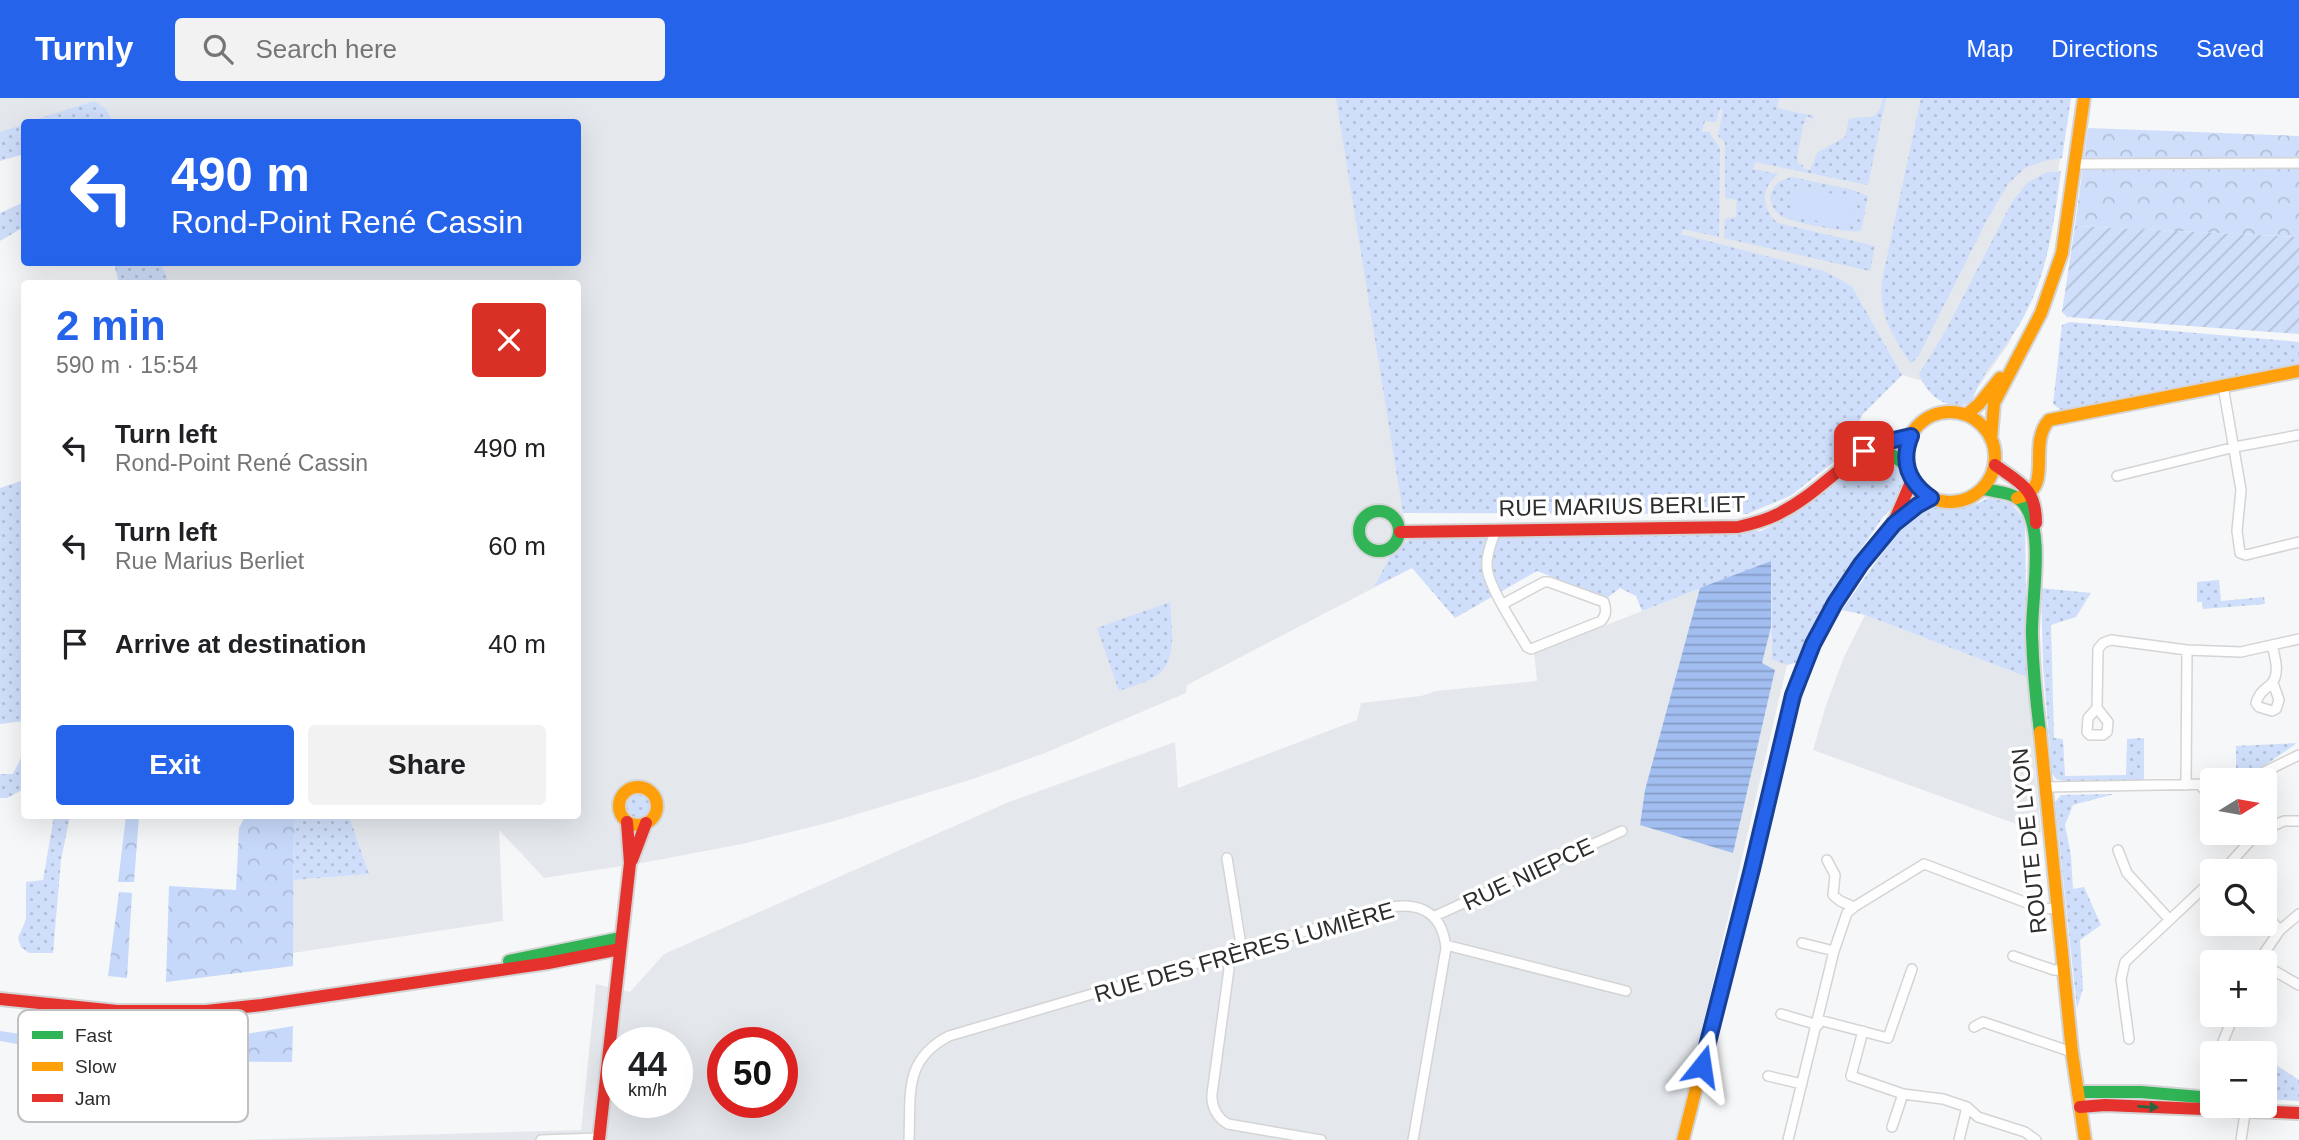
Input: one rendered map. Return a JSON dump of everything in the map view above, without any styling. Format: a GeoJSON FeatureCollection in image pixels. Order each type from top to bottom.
{"type":"FeatureCollection","features":[{"type":"Feature","properties":{"kind":"street"},"geometry":{"type":"LineString","coordinates":[[1991,439],[1994,403],[2041,313],[2062,253],[2084,98]]}},
{"type":"Feature","properties":{"kind":"street"},"geometry":{"type":"LineString","coordinates":[[2075,164],[2299,163]]}},
{"type":"Feature","properties":{"kind":"street"},"geometry":{"type":"LineString","coordinates":[[1966,415],[1979,404],[2014,362]]}},
{"type":"Feature","properties":{"kind":"street"},"geometry":{"type":"LineString","coordinates":[[2299,372],[2223,386],[2241,490],[2237,531],[2240,553],[2246,555],[2299,542]]}},
{"type":"Feature","properties":{"kind":"street","name":"ROUTE DE LYON"},"geometry":{"type":"LineString","coordinates":[[2085,1140],[2072,1052],[2033,664],[2034,537],[2037,506],[2032,492],[2037,482],[2041,429],[2046,421],[2223,386]]}},
{"type":"Feature","properties":{"kind":"street"},"geometry":{"type":"LineString","coordinates":[[1954,412],[1966,415],[1985,429],[1991,439],[1995,465],[1990,478],[1983,489],[1958,502],[1931,498],[1920,491],[1906,465],[1905,455],[1911,436],[1932,416],[1954,412]]}},
{"type":"Feature","properties":{"kind":"street"},"geometry":{"type":"LineString","coordinates":[[2117,476],[2235,447],[2299,435]]}},
{"type":"Feature","properties":{"kind":"street","name":"RUE MARIUS BERLIET"},"geometry":{"type":"LineString","coordinates":[[1400,532],[1738,527],[1758,524],[1793,507],[1864,451],[1881,443],[1911,436]]}},
{"type":"Feature","properties":{"kind":"street"},"geometry":{"type":"LineString","coordinates":[[1864,451],[1892,455],[1906,465]]}},
{"type":"Feature","properties":{"kind":"street"},"geometry":{"type":"LineString","coordinates":[[1983,489],[2017,498],[2032,492],[1995,465]]}},
{"type":"Feature","properties":{"kind":"street"},"geometry":{"type":"LineString","coordinates":[[2019,482],[2032,478],[2038,468]]}},
{"type":"Feature","properties":{"kind":"street"},"geometry":{"type":"LineString","coordinates":[[1894,524],[1912,480]]}},
{"type":"Feature","properties":{"kind":"street"},"geometry":{"type":"LineString","coordinates":[[1682,1140],[1752,869],[1793,695],[1813,644],[1835,603],[1861,564],[1894,524],[1931,498]]}},
{"type":"Feature","properties":{"kind":"street","name":"ROUTE DE LYON"},"geometry":{"type":"LineString","coordinates":[[2017,498],[2029,510],[2034,537]]}},
{"type":"Feature","properties":{"kind":"street"},"geometry":{"type":"LineString","coordinates":[[1496,529],[1486,566],[1488,576],[1503,604],[1527,646],[1531,649],[1601,621],[1606,609],[1604,602],[1597,598],[1549,582],[1544,582],[1503,604]]}},
{"type":"Feature","properties":{"kind":"street"},"geometry":{"type":"LineString","coordinates":[[2097,708],[2098,649],[2103,642],[2111,640],[2187,650],[2241,652],[2299,639]]}},
{"type":"Feature","properties":{"kind":"street"},"geometry":{"type":"LineString","coordinates":[[2272,645],[2277,672],[2273,683]]}},
{"type":"Feature","properties":{"kind":"street"},"geometry":{"type":"LineString","coordinates":[[2186,785],[2187,650]]}},
{"type":"Feature","properties":{"kind":"street"},"geometry":{"type":"LineString","coordinates":[[2272,768],[2299,755]]}},
{"type":"Feature","properties":{"kind":"street"},"geometry":{"type":"LineString","coordinates":[[2045,787],[2200,785]]}},
{"type":"Feature","properties":{"kind":"street"},"geometry":{"type":"LineString","coordinates":[[630,863],[646,823],[656,812],[656,801],[650,791],[636,787],[623,793],[619,804],[620,814],[633,825],[646,823]]}},
{"type":"Feature","properties":{"kind":"street"},"geometry":{"type":"LineString","coordinates":[[2277,825],[2284,821],[2299,821]]}},
{"type":"Feature","properties":{"kind":"street"},"geometry":{"type":"LineString","coordinates":[[541,1140],[599,1139],[630,863],[627,822]]}},
{"type":"Feature","properties":{"kind":"street","name":"RUE NIEPCE"},"geometry":{"type":"LineString","coordinates":[[1435,916],[1622,831]]}},
{"type":"Feature","properties":{"kind":"street"},"geometry":{"type":"LineString","coordinates":[[2118,850],[2127,873],[2169,919]]}},
{"type":"Feature","properties":{"kind":"street"},"geometry":{"type":"LineString","coordinates":[[1227,858],[1242,951]]}},
{"type":"Feature","properties":{"kind":"street"},"geometry":{"type":"LineString","coordinates":[[1827,860],[1836,875],[1833,895],[1854,907]]}},
{"type":"Feature","properties":{"kind":"street"},"geometry":{"type":"LineString","coordinates":[[1788,1140],[1834,951],[1847,913],[1924,864],[2043,909],[2057,908]]}},
{"type":"Feature","properties":{"kind":"street"},"geometry":{"type":"LineString","coordinates":[[2129,1039],[2121,979],[2125,962],[2200,891]]}},
{"type":"Feature","properties":{"kind":"street","name":"RUE DES FRÈRES LUMIÈRE"},"geometry":{"type":"LineString","coordinates":[[909,1140],[911,1083],[915,1067],[932,1045],[949,1036],[1388,907],[1413,908],[1435,916]]}},
{"type":"Feature","properties":{"kind":"street"},"geometry":{"type":"LineString","coordinates":[[2266,950],[2280,930],[2299,914]]}},
{"type":"Feature","properties":{"kind":"street"},"geometry":{"type":"LineString","coordinates":[[1413,1140],[1446,945],[1440,922],[1435,916]]}},
{"type":"Feature","properties":{"kind":"street"},"geometry":{"type":"LineString","coordinates":[[2277,927],[2280,930]]}},
{"type":"Feature","properties":{"kind":"street"},"geometry":{"type":"LineString","coordinates":[[1802,943],[1834,951]]}},
{"type":"Feature","properties":{"kind":"street"},"geometry":{"type":"LineString","coordinates":[[214,1010],[548,963],[621,944]]}},
{"type":"Feature","properties":{"kind":"street"},"geometry":{"type":"LineString","coordinates":[[1446,945],[1626,991]]}},
{"type":"Feature","properties":{"kind":"street"},"geometry":{"type":"LineString","coordinates":[[1226,956],[1229,969],[1212,1094],[1214,1108],[1228,1124],[1321,1140]]}},
{"type":"Feature","properties":{"kind":"street"},"geometry":{"type":"LineString","coordinates":[[2013,956],[2054,970],[2064,970]]}},
{"type":"Feature","properties":{"kind":"street"},"geometry":{"type":"LineString","coordinates":[[1782,1014],[1888,1038],[1912,969]]}},
{"type":"Feature","properties":{"kind":"street"},"geometry":{"type":"LineString","coordinates":[[2277,972],[2299,985]]}},
{"type":"Feature","properties":{"kind":"street"},"geometry":{"type":"LineString","coordinates":[[0,999],[107,1010]]}},
{"type":"Feature","properties":{"kind":"street"},"geometry":{"type":"LineString","coordinates":[[1974,1027],[1983,1022],[2072,1052]]}},
{"type":"Feature","properties":{"kind":"street"},"geometry":{"type":"LineString","coordinates":[[1863,1031],[1851,1076],[1903,1094],[1943,1099],[1967,1107],[1978,1117],[2025,1132],[2036,1140]]}},
{"type":"Feature","properties":{"kind":"street"},"geometry":{"type":"LineString","coordinates":[[1768,1076],[1802,1084]]}},
{"type":"Feature","properties":{"kind":"street"},"geometry":{"type":"LineString","coordinates":[[2078,1092],[2141,1092],[2200,1097]]}},
{"type":"Feature","properties":{"kind":"street"},"geometry":{"type":"LineString","coordinates":[[1892,1127],[1903,1094]]}},
{"type":"Feature","properties":{"kind":"street"},"geometry":{"type":"LineString","coordinates":[[2277,1104],[2299,1105]]}},
{"type":"Feature","properties":{"kind":"street"},"geometry":{"type":"LineString","coordinates":[[1958,1140],[1967,1107]]}},
{"type":"Feature","properties":{"kind":"street"},"geometry":{"type":"LineString","coordinates":[[2080,1107],[2200,1107]]}},
{"type":"Feature","properties":{"kind":"street"},"geometry":{"type":"LineString","coordinates":[[2277,1111],[2299,1113]]}},
{"type":"Feature","properties":{"kind":"street"},"geometry":{"type":"LineString","coordinates":[[2241,1140],[2244,1118]]}},
{"type":"Feature","properties":{"kind":"shaded area"},"geometry":{"type":"Polygon","coordinates":[[[0,98],[1337,98],[1412,568],[1187,685],[1186,693],[1045,753],[973,779],[831,822],[742,844],[544,878],[499,830],[503,921],[293,953],[294,880],[369,874],[350,819],[581,819],[581,280],[168,280],[162,266],[581,266],[581,119],[110,119],[94,101],[39,119],[21,119],[21,125],[0,132],[0,98]]]}},
{"type":"Feature","properties":{"kind":"shaded area"},"geometry":{"type":"Polygon","coordinates":[[[1709,98],[2068,98],[2069,109],[2040,275],[2009,343],[1979,386],[1958,391],[1902,375],[1852,286],[1681,234],[1709,98]]]}},
{"type":"Feature","properties":{"kind":"shaded area"},"geometry":{"type":"Polygon","coordinates":[[[1771,561],[1772,658],[1787,665],[1676,1140],[237,1140],[581,1130],[596,984],[630,992],[664,954],[1009,802],[1175,742],[1178,788],[1357,720],[1361,703],[1421,696],[1436,691],[1537,681],[1534,653],[1771,561]]]}},
{"type":"Feature","properties":{"kind":"shaded area"},"geometry":{"type":"Polygon","coordinates":[[[1771,561],[1771,627],[1762,663],[1775,670],[1733,853],[1640,825],[1645,790],[1700,588],[1771,561]]]}},
{"type":"Feature","properties":{"kind":"shaded area"},"geometry":{"type":"Polygon","coordinates":[[[1865,615],[2027,677],[2041,833],[1813,750],[1844,657],[1865,615]]]}},
{"type":"Feature","properties":{"kind":"green space"},"geometry":{"type":"Polygon","coordinates":[[[1336,98],[1779,98],[1777,108],[1814,116],[1813,119],[1806,117],[1805,121],[1813,124],[1804,122],[1797,156],[1798,164],[1810,170],[1817,153],[1845,137],[1849,119],[1875,115],[1883,98],[1886,98],[1868,185],[1755,162],[1753,169],[1778,174],[1768,186],[1765,198],[1768,211],[1778,223],[1875,246],[1870,271],[1724,238],[1725,219],[1736,217],[1737,200],[1725,198],[1725,143],[1718,136],[1723,110],[1720,109],[1716,122],[1705,121],[1702,132],[1709,132],[1720,148],[1719,237],[1683,229],[1681,234],[1824,271],[1852,286],[1902,375],[1863,414],[1844,454],[1790,496],[1747,514],[1403,513],[1336,98]]]}},
{"type":"Feature","properties":{"kind":"green space"},"geometry":{"type":"Polygon","coordinates":[[[1921,98],[2071,98],[2062,158],[2025,168],[2008,184],[1919,355],[1911,364],[1888,325],[1883,305],[1882,280],[1921,98]]]}},
{"type":"Feature","properties":{"kind":"green space"},"geometry":{"type":"Polygon","coordinates":[[[94,101],[106,109],[111,119],[37,119],[94,101]]]}},
{"type":"Feature","properties":{"kind":"green space"},"geometry":{"type":"Polygon","coordinates":[[[21,125],[21,155],[0,161],[0,132],[21,125]]]}},
{"type":"Feature","properties":{"kind":"green space"},"geometry":{"type":"Polygon","coordinates":[[[2088,128],[2299,136],[2299,237],[2075,226],[2088,128]]]}},
{"type":"Feature","properties":{"kind":"green space"},"geometry":{"type":"Polygon","coordinates":[[[2061,171],[2044,265],[2032,301],[1981,380],[1972,402],[1963,405],[1947,404],[1927,389],[1919,374],[1946,330],[2012,202],[2027,183],[2045,173],[2061,171]]]}},
{"type":"Feature","properties":{"kind":"green space"},"geometry":{"type":"Polygon","coordinates":[[[1792,177],[1853,190],[1868,196],[1861,231],[1808,224],[1778,214],[1771,203],[1771,193],[1779,182],[1792,177]]]}},
{"type":"Feature","properties":{"kind":"green space"},"geometry":{"type":"Polygon","coordinates":[[[1796,186],[1856,199],[1850,228],[1790,215],[1796,186]]]}},
{"type":"Feature","properties":{"kind":"green space"},"geometry":{"type":"Polygon","coordinates":[[[21,203],[21,229],[0,241],[0,213],[21,203]]]}},
{"type":"Feature","properties":{"kind":"green space"},"geometry":{"type":"Polygon","coordinates":[[[2075,226],[2299,237],[2299,334],[2067,317],[2062,312],[2075,226]]]}},
{"type":"Feature","properties":{"kind":"green space"},"geometry":{"type":"Polygon","coordinates":[[[115,266],[162,266],[168,280],[118,280],[115,266]]]}},
{"type":"Feature","properties":{"kind":"green space"},"geometry":{"type":"Polygon","coordinates":[[[2070,322],[2299,342],[2299,367],[2062,411],[2053,404],[2062,325],[2070,322]]]}},
{"type":"Feature","properties":{"kind":"green space"},"geometry":{"type":"Polygon","coordinates":[[[1879,456],[1892,459],[1900,471],[1904,485],[1900,500],[1883,517],[1840,579],[1814,624],[1799,662],[1787,665],[1772,659],[1771,561],[1642,611],[1636,596],[1620,588],[1607,598],[1537,571],[1455,618],[1412,568],[1374,587],[1390,557],[1411,538],[1761,531],[1788,517],[1854,466],[1879,456]]]}},
{"type":"Feature","properties":{"kind":"green space"},"geometry":{"type":"Polygon","coordinates":[[[21,481],[21,721],[0,724],[0,488],[21,481]]]}},
{"type":"Feature","properties":{"kind":"green space"},"geometry":{"type":"Polygon","coordinates":[[[1989,498],[2011,503],[2025,520],[2027,677],[1865,615],[1842,610],[1905,521],[1931,506],[1961,508],[1989,498]]]}},
{"type":"Feature","properties":{"kind":"green space"},"geometry":{"type":"Polygon","coordinates":[[[2219,580],[2221,601],[2264,597],[2265,604],[2203,609],[2202,602],[2197,602],[2197,582],[2219,580]]]}},
{"type":"Feature","properties":{"kind":"green space"},"geometry":{"type":"Polygon","coordinates":[[[2041,588],[2091,593],[2076,617],[2051,625],[2054,738],[2063,739],[2065,776],[2126,775],[2127,739],[2144,738],[2144,780],[2064,781],[2056,779],[2052,773],[2043,666],[2041,588]]]}},
{"type":"Feature","properties":{"kind":"green space"},"geometry":{"type":"Polygon","coordinates":[[[1170,602],[1172,642],[1168,661],[1156,676],[1119,691],[1097,628],[1170,602]]]}},
{"type":"Feature","properties":{"kind":"green space"},"geometry":{"type":"Polygon","coordinates":[[[2297,743],[2258,768],[2236,768],[2236,746],[2297,743]]]}},
{"type":"Feature","properties":{"kind":"green space"},"geometry":{"type":"Polygon","coordinates":[[[21,758],[21,791],[7,798],[0,798],[0,774],[13,774],[21,758]]]}},
{"type":"Feature","properties":{"kind":"green space"},"geometry":{"type":"Polygon","coordinates":[[[638,793],[647,797],[651,806],[647,815],[638,819],[629,815],[625,806],[629,797],[638,793]]]}},
{"type":"Feature","properties":{"kind":"green space"},"geometry":{"type":"Polygon","coordinates":[[[2114,794],[2073,805],[2065,825],[2071,856],[2073,889],[2084,887],[2101,925],[2080,940],[2083,988],[2077,1009],[2055,802],[2061,795],[2114,794]]]}},
{"type":"Feature","properties":{"kind":"green space"},"geometry":{"type":"Polygon","coordinates":[[[53,819],[69,819],[61,860],[53,953],[29,953],[21,947],[18,938],[26,920],[26,882],[43,880],[53,819]]]}},
{"type":"Feature","properties":{"kind":"green space"},"geometry":{"type":"Polygon","coordinates":[[[126,819],[139,819],[134,882],[118,882],[126,819]]]}},
{"type":"Feature","properties":{"kind":"green space"},"geometry":{"type":"Polygon","coordinates":[[[244,819],[294,819],[293,966],[166,982],[169,886],[236,890],[239,828],[244,819]]]}},
{"type":"Feature","properties":{"kind":"green space"},"geometry":{"type":"Polygon","coordinates":[[[294,819],[350,819],[369,874],[294,880],[294,819]]]}},
{"type":"Feature","properties":{"kind":"green space"},"geometry":{"type":"Polygon","coordinates":[[[119,892],[132,893],[127,978],[108,976],[119,892]]]}},
{"type":"Feature","properties":{"kind":"green space"},"geometry":{"type":"Polygon","coordinates":[[[293,1026],[292,1062],[248,1062],[248,1034],[293,1026]]]}},
{"type":"Feature","properties":{"kind":"green space"},"geometry":{"type":"Polygon","coordinates":[[[0,1031],[18,1034],[18,1044],[0,1041],[0,1031]]]}},
{"type":"Feature","properties":{"kind":"green space"},"geometry":{"type":"Polygon","coordinates":[[[2277,1066],[2299,1080],[2299,1101],[2277,1100],[2277,1066]]]}},
{"type":"Feature","properties":{"kind":"traffic: fast"},"geometry":{"type":"LineString","coordinates":[[1865,451],[1892,455],[1906,465]]}},
{"type":"Feature","properties":{"kind":"traffic: fast"},"geometry":{"type":"LineString","coordinates":[[1983,489],[2019,499],[2030,515],[2034,530],[2036,566],[2032,635],[2040,732]]}},
{"type":"Feature","properties":{"kind":"traffic: fast"},"geometry":{"type":"LineString","coordinates":[[1379,511],[1387,512],[1393,517],[1398,523],[1399,531],[1398,539],[1393,545],[1387,550],[1379,551],[1371,550],[1365,545],[1360,539],[1359,531],[1360,523],[1365,517],[1371,512],[1379,511]]}},
{"type":"Feature","properties":{"kind":"traffic: fast"},"geometry":{"type":"LineString","coordinates":[[1755,854],[1783,736],[1807,661],[1823,625],[1867,556]]}},
{"type":"Feature","properties":{"kind":"traffic: fast"},"geometry":{"type":"LineString","coordinates":[[509,961],[621,938]]}},
{"type":"Feature","properties":{"kind":"traffic: fast"},"geometry":{"type":"LineString","coordinates":[[2078,1092],[2141,1092],[2200,1097]]}},
{"type":"Feature","properties":{"kind":"traffic: slow"},"geometry":{"type":"LineString","coordinates":[[1991,439],[1994,403],[2041,313],[2062,253],[2084,98]]}},
{"type":"Feature","properties":{"kind":"traffic: slow"},"geometry":{"type":"LineString","coordinates":[[2017,498],[2029,493],[2035,486],[2040,442],[2049,420],[2299,371]]}},
{"type":"Feature","properties":{"kind":"traffic: slow"},"geometry":{"type":"LineString","coordinates":[[1966,415],[1979,404],[2000,378]]}},
{"type":"Feature","properties":{"kind":"traffic: slow"},"geometry":{"type":"LineString","coordinates":[[1950,412],[1967,416],[1982,425],[1991,440],[1995,457],[1991,474],[1982,489],[1967,498],[1950,502],[1933,498],[1918,489],[1909,474],[1905,457],[1909,440],[1918,425],[1933,416],[1950,412]]}},
{"type":"Feature","properties":{"kind":"traffic: slow"},"geometry":{"type":"LineString","coordinates":[[2040,732],[2072,1052],[2085,1140]]}},
{"type":"Feature","properties":{"kind":"traffic: slow"},"geometry":{"type":"LineString","coordinates":[[638,787],[652,792],[657,806],[652,820],[638,825],[624,820],[619,806],[624,792],[638,787]]}},
{"type":"Feature","properties":{"kind":"traffic: slow"},"geometry":{"type":"LineString","coordinates":[[1683,1140],[1755,854]]}},
{"type":"Feature","properties":{"kind":"traffic: jam"},"geometry":{"type":"LineString","coordinates":[[1400,532],[1738,527],[1780,513],[1798,503],[1855,458],[1889,441],[1911,436]]}},
{"type":"Feature","properties":{"kind":"traffic: jam"},"geometry":{"type":"LineString","coordinates":[[1995,465],[2019,482],[2030,494],[2036,523]]}},
{"type":"Feature","properties":{"kind":"traffic: jam"},"geometry":{"type":"LineString","coordinates":[[1867,556],[1893,524],[1912,480]]}},
{"type":"Feature","properties":{"kind":"traffic: jam"},"geometry":{"type":"LineString","coordinates":[[1896,521],[1931,498]]}},
{"type":"Feature","properties":{"kind":"traffic: jam"},"geometry":{"type":"LineString","coordinates":[[599,1140],[630,863],[627,822]]}},
{"type":"Feature","properties":{"kind":"traffic: jam"},"geometry":{"type":"LineString","coordinates":[[632,860],[646,823]]}},
{"type":"Feature","properties":{"kind":"traffic: jam"},"geometry":{"type":"LineString","coordinates":[[215,1010],[548,963],[620,949]]}},
{"type":"Feature","properties":{"kind":"traffic: jam"},"geometry":{"type":"LineString","coordinates":[[0,999],[107,1010]]}},
{"type":"Feature","properties":{"kind":"traffic: jam"},"geometry":{"type":"LineString","coordinates":[[2080,1107],[2105,1105],[2299,1113]]}},
{"type":"Feature","properties":{"kind":"route"},"geometry":{"type":"LineString","coordinates":[[1702,1066],[1793,695],[1813,644],[1835,603],[1861,564],[1894,524],[1931,498],[1920,491],[1908,473],[1905,455],[1911,436],[1881,443],[1864,451]]}}]}
